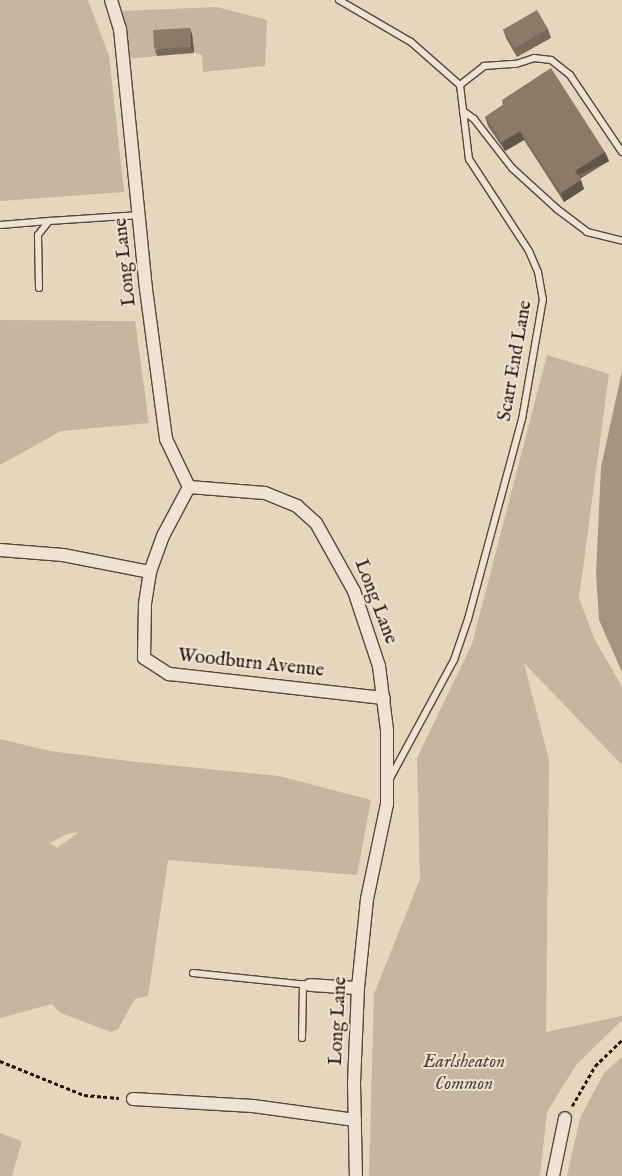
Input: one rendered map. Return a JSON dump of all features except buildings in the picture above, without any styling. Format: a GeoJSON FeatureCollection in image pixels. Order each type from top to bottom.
{"type":"FeatureCollection","features":[{"type":"Feature","properties":{"kind":"street","name":"Long Lane"},"geometry":{"type":"LineString","coordinates":[[111,0],[120,29],[166,439],[189,487],[265,493],[297,506],[316,524],[354,591],[379,666],[384,698],[387,804],[368,899],[358,988],[355,1120],[356,1176]]}},
{"type":"Feature","properties":{"kind":"street","name":"Woodburn Avenue"},"geometry":{"type":"LineString","coordinates":[[189,487],[163,536],[150,572],[145,605],[144,658],[169,674],[384,698]]}},
{"type":"Feature","properties":{"kind":"street"},"geometry":{"type":"LineString","coordinates":[[0,550],[64,555],[150,572]]}},
{"type":"Feature","properties":{"kind":"street"},"geometry":{"type":"LineString","coordinates":[[306,985],[358,988]]}},
{"type":"Feature","properties":{"kind":"street"},"geometry":{"type":"LineString","coordinates":[[133,1098],[253,1106],[355,1120]]}},
{"type":"Feature","properties":{"kind":"street"},"geometry":{"type":"LineString","coordinates":[[553,1176],[565,1118]]}},
{"type":"Feature","properties":{"kind":"lane"},"geometry":{"type":"LineString","coordinates":[[340,0],[411,42],[460,85],[484,66],[516,64],[534,58],[551,60],[570,75],[622,152]]}},
{"type":"Feature","properties":{"kind":"lane","name":"Scarr End Lane"},"geometry":{"type":"LineString","coordinates":[[387,783],[454,660],[468,619],[522,419],[541,326],[543,299],[538,272],[529,251],[476,173],[469,159],[460,85]]}},
{"type":"Feature","properties":{"kind":"lane"},"geometry":{"type":"LineString","coordinates":[[463,111],[474,119],[512,168],[557,209],[588,232],[622,241]]}},
{"type":"Feature","properties":{"kind":"lane"},"geometry":{"type":"LineString","coordinates":[[0,225],[140,215]]}},
{"type":"Feature","properties":{"kind":"lane"},"geometry":{"type":"LineString","coordinates":[[39,288],[38,235],[49,221]]}},
{"type":"Feature","properties":{"kind":"lane"},"geometry":{"type":"LineString","coordinates":[[193,973],[306,985],[302,1038]]}},
{"type":"Feature","properties":{"kind":"path"},"geometry":{"type":"LineString","coordinates":[[565,1118],[595,1066],[622,1040]]}},
{"type":"Feature","properties":{"kind":"path"},"geometry":{"type":"LineString","coordinates":[[0,1061],[84,1095],[133,1098]]}},
{"type":"Feature","properties":{"kind":"green space"},"geometry":{"type":"Polygon","coordinates":[[[0,0],[88,0],[109,56],[124,192],[0,201],[0,0]]]}},
{"type":"Feature","properties":{"kind":"green space"},"geometry":{"type":"Polygon","coordinates":[[[217,7],[267,20],[265,66],[203,72],[202,55],[155,37],[157,56],[126,59],[122,11],[217,7]]]}},
{"type":"Feature","properties":{"kind":"green space"},"geometry":{"type":"Polygon","coordinates":[[[0,320],[135,321],[149,423],[61,431],[0,465],[0,320]]]}},
{"type":"Feature","properties":{"kind":"green space","name":"Earlsheaton Common"},"geometry":{"type":"Polygon","coordinates":[[[547,355],[609,374],[579,598],[594,638],[622,687],[622,765],[524,663],[549,760],[546,1032],[622,1016],[622,1020],[576,1065],[547,1112],[540,1176],[369,1176],[374,994],[420,879],[417,758],[472,644],[547,355]]]}},
{"type":"Feature","properties":{"kind":"green space"},"geometry":{"type":"Polygon","coordinates":[[[0,739],[50,751],[279,776],[371,800],[357,875],[168,860],[148,996],[135,999],[118,1029],[111,1032],[61,1013],[52,1004],[0,1018],[0,739]],[[79,832],[67,834],[50,843],[57,848],[79,832]]]}},
{"type":"Feature","properties":{"kind":"green space"},"geometry":{"type":"Polygon","coordinates":[[[622,1057],[622,1176],[567,1176],[580,1118],[604,1073],[622,1057]]]}},
{"type":"Feature","properties":{"kind":"green space"},"geometry":{"type":"Polygon","coordinates":[[[0,1133],[22,1141],[12,1176],[0,1176],[0,1133]]]}},
{"type":"Feature","properties":{"kind":"shaded area"},"geometry":{"type":"Polygon","coordinates":[[[622,371],[622,672],[599,620],[596,573],[601,467],[622,371]]]}}]}
